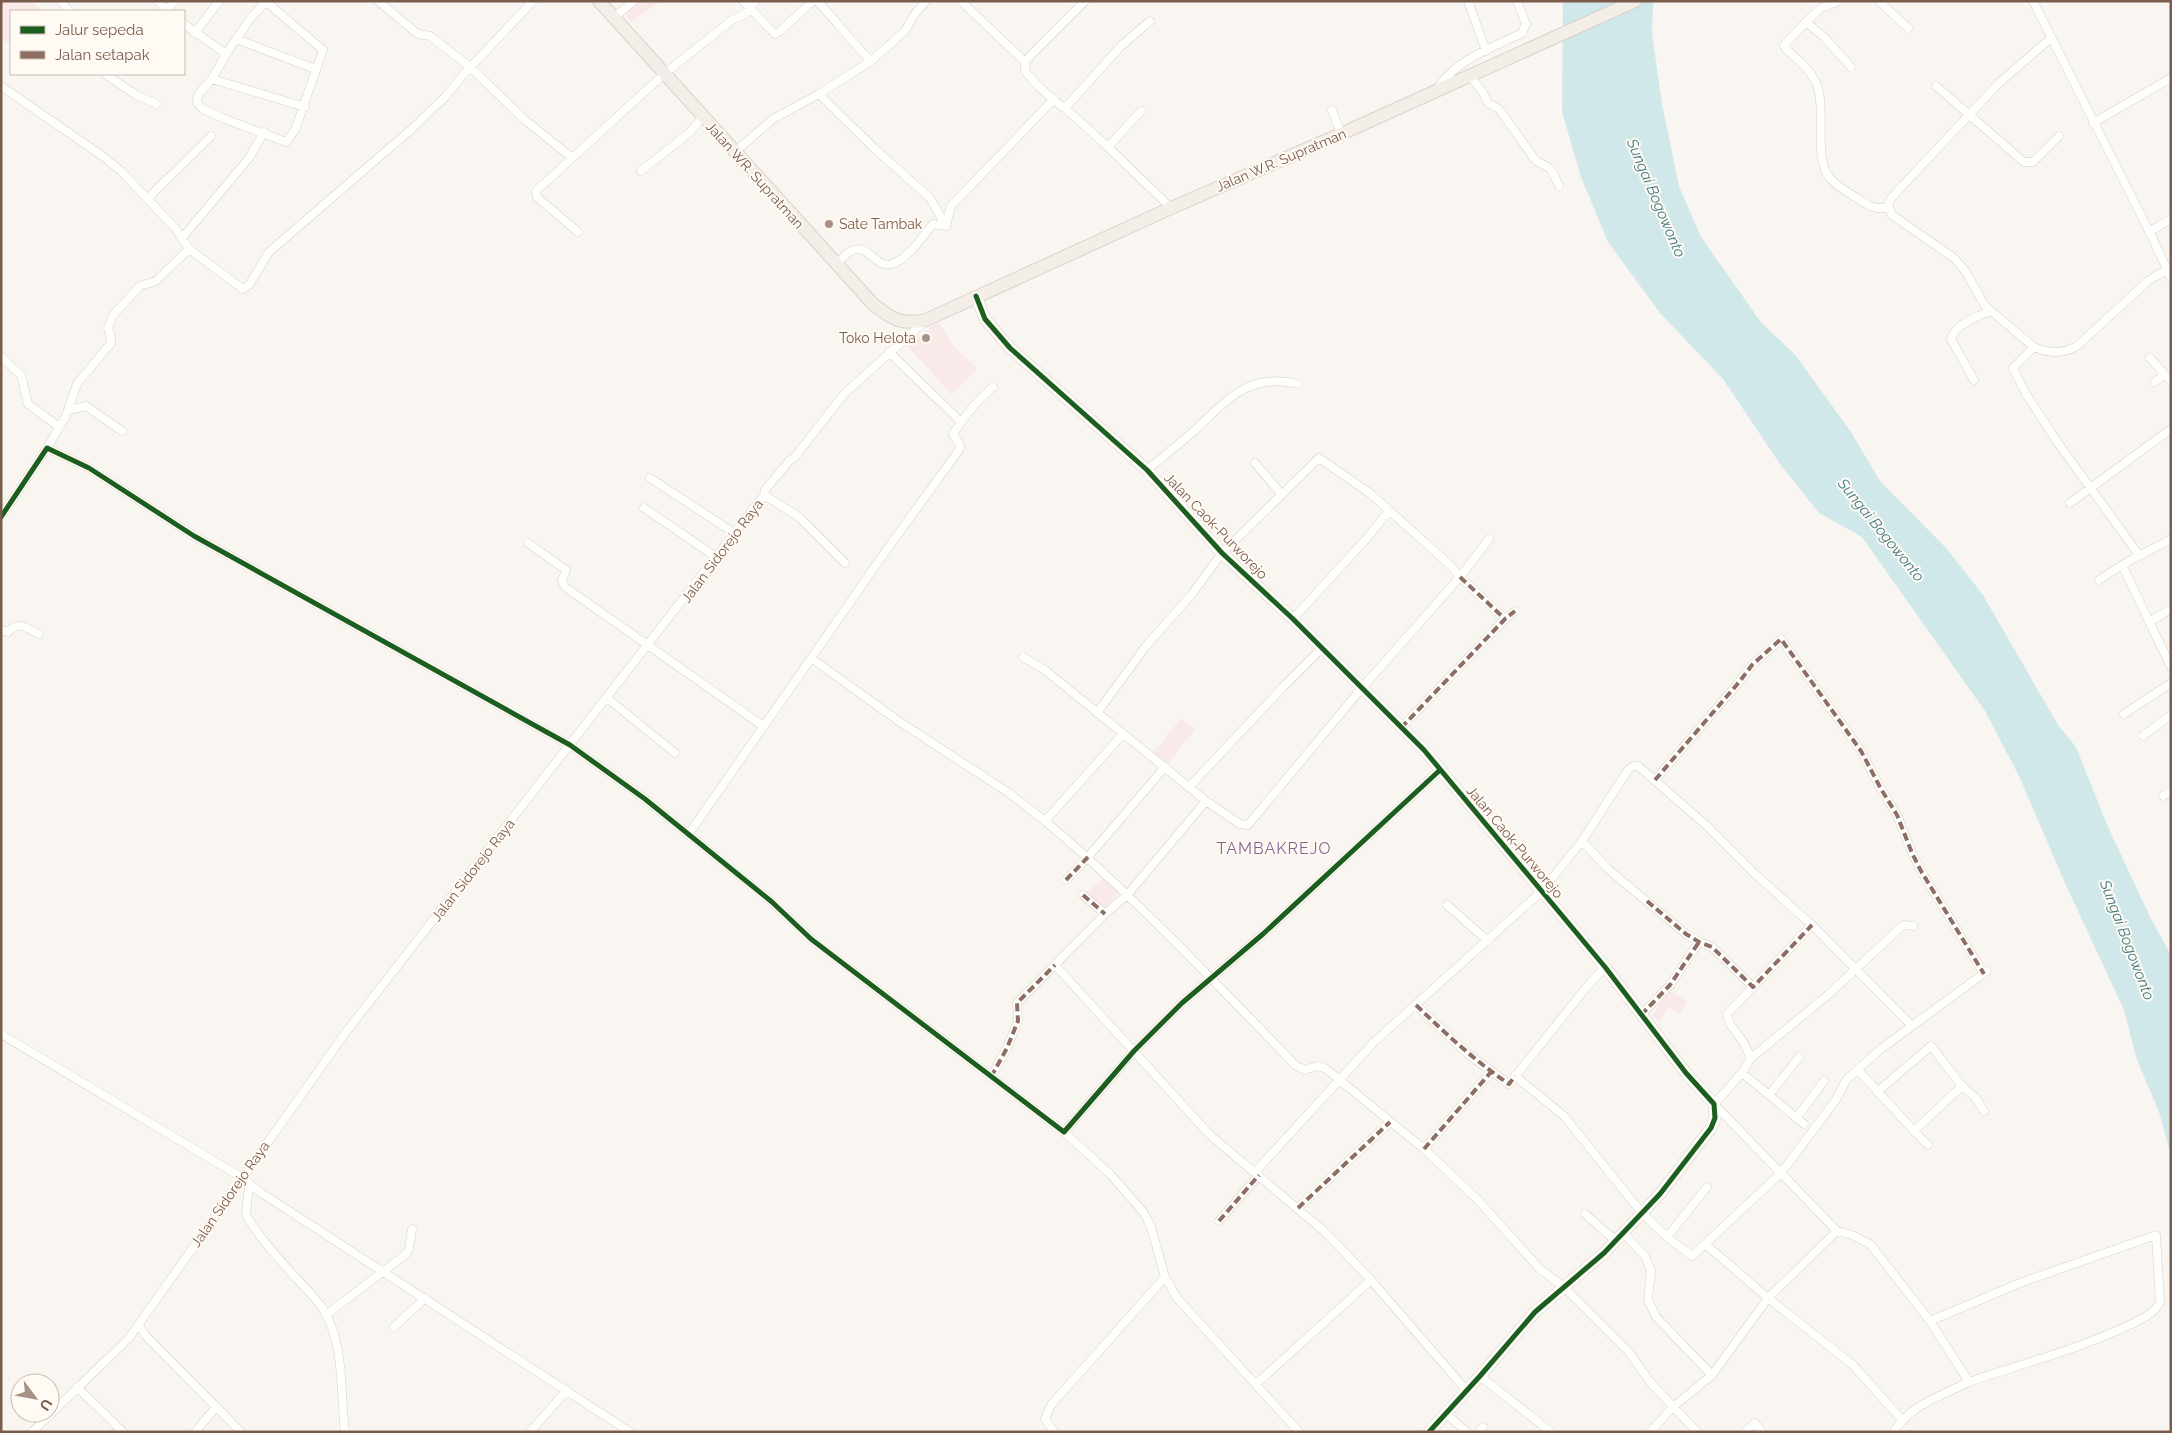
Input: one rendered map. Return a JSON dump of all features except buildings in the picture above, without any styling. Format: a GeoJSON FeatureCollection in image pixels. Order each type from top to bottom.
{"type":"FeatureCollection","features":[{"type":"Feature","properties":{"kind":"main road","name":"Jalan WR. Supratman"},"geometry":{"type":"LineString","coordinates":[[599,1],[872,304],[896,320],[904,322],[926,320]]}},
{"type":"Feature","properties":{"kind":"main road","name":"Jalan W.R. Supratman"},"geometry":{"type":"LineString","coordinates":[[926,320],[1171,208],[1436,92],[1635,1]]}},
{"type":"Feature","properties":{"kind":"street"},"geometry":{"type":"LineString","coordinates":[[158,1],[168,10],[174,1]]}},
{"type":"Feature","properties":{"kind":"street"},"geometry":{"type":"LineString","coordinates":[[195,33],[219,1]]}},
{"type":"Feature","properties":{"kind":"street"},"geometry":{"type":"LineString","coordinates":[[378,1],[418,34],[430,36],[470,67],[525,120],[572,158]]}},
{"type":"Feature","properties":{"kind":"street"},"geometry":{"type":"LineString","coordinates":[[1,86],[101,155],[148,198],[189,249],[242,289],[246,288],[269,252],[414,128],[533,1]]}},
{"type":"Feature","properties":{"kind":"street"},"geometry":{"type":"LineString","coordinates":[[614,18],[634,1]]}},
{"type":"Feature","properties":{"kind":"street"},"geometry":{"type":"LineString","coordinates":[[743,1],[774,34],[779,32],[813,1]]}},
{"type":"Feature","properties":{"kind":"street"},"geometry":{"type":"LineString","coordinates":[[578,232],[536,194],[536,191],[664,74],[732,20],[745,14],[755,1]]}},
{"type":"Feature","properties":{"kind":"street"},"geometry":{"type":"LineString","coordinates":[[817,1],[871,61]]}},
{"type":"Feature","properties":{"kind":"street"},"geometry":{"type":"LineString","coordinates":[[736,152],[772,119],[819,94],[871,61],[905,31],[914,15],[926,1]]}},
{"type":"Feature","properties":{"kind":"street"},"geometry":{"type":"LineString","coordinates":[[961,1],[1025,62]]}},
{"type":"Feature","properties":{"kind":"street"},"geometry":{"type":"LineString","coordinates":[[1085,1],[1025,62],[1025,70],[1032,80],[1054,99],[1057,104],[1065,108],[1108,147],[1171,208]]}},
{"type":"Feature","properties":{"kind":"street"},"geometry":{"type":"LineString","coordinates":[[1468,1],[1486,51]]}},
{"type":"Feature","properties":{"kind":"street"},"geometry":{"type":"LineString","coordinates":[[1436,92],[1444,77],[1460,64],[1522,33],[1526,24],[1517,1]]}},
{"type":"Feature","properties":{"kind":"street"},"geometry":{"type":"LineString","coordinates":[[1839,1],[1821,8],[1784,46],[1805,66],[1818,88],[1821,144],[1825,168],[1829,176],[1855,196],[1876,208],[1888,208]]}},
{"type":"Feature","properties":{"kind":"street"},"geometry":{"type":"LineString","coordinates":[[1879,1],[1908,28]]}},
{"type":"Feature","properties":{"kind":"street"},"geometry":{"type":"LineString","coordinates":[[2033,1],[2169,275],[2157,275],[2148,281],[2117,311],[2069,351],[2048,352],[2034,347],[1991,311],[1982,302],[1966,272],[1954,258],[1902,223],[1892,215],[1888,208],[1892,197],[1999,83],[2051,38]]}},
{"type":"Feature","properties":{"kind":"street"},"geometry":{"type":"LineString","coordinates":[[265,2],[322,50],[295,132],[285,142],[264,132],[225,119],[203,109],[198,104],[198,99],[226,54],[265,2]]}},
{"type":"Feature","properties":{"kind":"street"},"geometry":{"type":"LineString","coordinates":[[1065,108],[1121,46],[1150,21]]}},
{"type":"Feature","properties":{"kind":"street"},"geometry":{"type":"LineString","coordinates":[[1806,22],[1824,37],[1851,68]]}},
{"type":"Feature","properties":{"kind":"street"},"geometry":{"type":"LineString","coordinates":[[185,25],[226,54]]}},
{"type":"Feature","properties":{"kind":"street"},"geometry":{"type":"LineString","coordinates":[[236,39],[315,69]]}},
{"type":"Feature","properties":{"kind":"street"},"geometry":{"type":"LineString","coordinates":[[106,75],[136,95],[156,104]]}},
{"type":"Feature","properties":{"kind":"street"},"geometry":{"type":"LineString","coordinates":[[1470,76],[1488,102],[1499,108],[1535,160],[1551,168],[1559,186]]}},
{"type":"Feature","properties":{"kind":"street"},"geometry":{"type":"LineString","coordinates":[[212,78],[305,106]]}},
{"type":"Feature","properties":{"kind":"street"},"geometry":{"type":"LineString","coordinates":[[2093,123],[2171,78]]}},
{"type":"Feature","properties":{"kind":"street"},"geometry":{"type":"LineString","coordinates":[[1936,86],[1953,103],[1971,115],[2024,162],[2033,162],[2059,136]]}},
{"type":"Feature","properties":{"kind":"street"},"geometry":{"type":"LineString","coordinates":[[819,94],[874,148],[930,198],[946,226]]}},
{"type":"Feature","properties":{"kind":"street"},"geometry":{"type":"LineString","coordinates":[[946,226],[951,206],[1054,99]]}},
{"type":"Feature","properties":{"kind":"street"},"geometry":{"type":"LineString","coordinates":[[1332,110],[1341,134]]}},
{"type":"Feature","properties":{"kind":"street"},"geometry":{"type":"LineString","coordinates":[[1108,147],[1140,111]]}},
{"type":"Feature","properties":{"kind":"street"},"geometry":{"type":"LineString","coordinates":[[641,172],[689,133],[703,116]]}},
{"type":"Feature","properties":{"kind":"street"},"geometry":{"type":"LineString","coordinates":[[182,238],[249,158],[264,132]]}},
{"type":"Feature","properties":{"kind":"street"},"geometry":{"type":"LineString","coordinates":[[148,198],[211,136]]}},
{"type":"Feature","properties":{"kind":"street"},"geometry":{"type":"LineString","coordinates":[[2149,232],[2171,219]]}},
{"type":"Feature","properties":{"kind":"street"},"geometry":{"type":"LineString","coordinates":[[836,265],[850,251],[859,249],[870,254],[882,264],[892,265],[903,257],[933,224],[946,226]]}},
{"type":"Feature","properties":{"kind":"street"},"geometry":{"type":"LineString","coordinates":[[1,517],[47,448],[58,426],[69,410],[78,384],[111,343],[108,328],[113,315],[140,286],[156,280],[189,249]]}},
{"type":"Feature","properties":{"kind":"street","name":"Jalan Caok-Purworejo"},"geometry":{"type":"LineString","coordinates":[[976,296],[985,319],[1010,348],[1147,470],[1222,553],[1292,619],[1424,750],[1605,968],[1686,1073],[1714,1104]]}},
{"type":"Feature","properties":{"kind":"street"},"geometry":{"type":"LineString","coordinates":[[1974,380],[1951,339],[1958,329],[1974,318],[1991,311]]}},
{"type":"Feature","properties":{"kind":"street","name":"Jalan Sidorejo Raya"},"geometry":{"type":"LineString","coordinates":[[32,1432],[129,1338],[241,1177],[358,1017],[647,647],[764,495],[765,490],[790,460],[794,458],[844,394],[926,320]]}},
{"type":"Feature","properties":{"kind":"street"},"geometry":{"type":"LineString","coordinates":[[2034,347],[2015,364],[2014,372],[2058,443],[2139,555]]}},
{"type":"Feature","properties":{"kind":"street"},"geometry":{"type":"LineString","coordinates":[[889,352],[961,422]]}},
{"type":"Feature","properties":{"kind":"street"},"geometry":{"type":"LineString","coordinates":[[1,357],[22,375],[28,404],[58,426]]}},
{"type":"Feature","properties":{"kind":"street"},"geometry":{"type":"LineString","coordinates":[[2150,358],[2171,381]]}},
{"type":"Feature","properties":{"kind":"street"},"geometry":{"type":"LineString","coordinates":[[2155,382],[2164,374]]}},
{"type":"Feature","properties":{"kind":"street"},"geometry":{"type":"LineString","coordinates":[[1147,470],[1194,431],[1225,400],[1246,388],[1279,381],[1298,384]]}},
{"type":"Feature","properties":{"kind":"street"},"geometry":{"type":"LineString","coordinates":[[688,834],[960,447],[953,434],[961,422],[976,403],[993,387]]}},
{"type":"Feature","properties":{"kind":"street"},"geometry":{"type":"LineString","coordinates":[[69,410],[86,406],[122,431]]}},
{"type":"Feature","properties":{"kind":"street"},"geometry":{"type":"LineString","coordinates":[[2070,503],[2171,429]]}},
{"type":"Feature","properties":{"kind":"street"},"geometry":{"type":"LineString","coordinates":[[47,448],[89,468],[194,536],[570,745],[638,793],[772,902],[811,939],[1064,1132],[1110,1175],[1144,1213],[1151,1227],[1165,1277],[1177,1298],[1299,1432]]}},
{"type":"Feature","properties":{"kind":"street"},"geometry":{"type":"LineString","coordinates":[[1097,713],[1146,646],[1192,594],[1222,553],[1320,458],[1371,494],[1505,618]]}},
{"type":"Feature","properties":{"kind":"street"},"geometry":{"type":"LineString","coordinates":[[1255,463],[1281,496]]}},
{"type":"Feature","properties":{"kind":"street"},"geometry":{"type":"LineString","coordinates":[[650,478],[734,533]]}},
{"type":"Feature","properties":{"kind":"street"},"geometry":{"type":"LineString","coordinates":[[764,495],[799,517],[845,563]]}},
{"type":"Feature","properties":{"kind":"street"},"geometry":{"type":"LineString","coordinates":[[644,508],[716,556]]}},
{"type":"Feature","properties":{"kind":"street"},"geometry":{"type":"LineString","coordinates":[[1292,619],[1366,540],[1389,511]]}},
{"type":"Feature","properties":{"kind":"street"},"geometry":{"type":"LineString","coordinates":[[1023,657],[1045,670],[1206,801],[1240,824],[1248,825],[1361,689],[1460,577],[1489,539]]}},
{"type":"Feature","properties":{"kind":"street"},"geometry":{"type":"LineString","coordinates":[[2099,580],[2139,555],[2170,540]]}},
{"type":"Feature","properties":{"kind":"street"},"geometry":{"type":"LineString","coordinates":[[528,543],[566,570],[562,581],[564,587],[641,639],[647,647],[763,726]]}},
{"type":"Feature","properties":{"kind":"street"},"geometry":{"type":"LineString","coordinates":[[2122,565],[2171,667]]}},
{"type":"Feature","properties":{"kind":"street"},"geometry":{"type":"LineString","coordinates":[[2149,622],[2171,610]]}},
{"type":"Feature","properties":{"kind":"street"},"geometry":{"type":"LineString","coordinates":[[1401,728],[1505,618],[1515,611]]}},
{"type":"Feature","properties":{"kind":"street"},"geometry":{"type":"LineString","coordinates":[[1,630],[8,632],[14,625],[19,625],[39,634]]}},
{"type":"Feature","properties":{"kind":"street"},"geometry":{"type":"LineString","coordinates":[[1515,1076],[1564,1116],[1642,1213],[1667,1237],[1692,1256],[1781,1173],[1835,1101],[1847,1079],[1912,1026],[1985,973],[1921,871],[1897,814],[1861,751],[1781,639],[1752,665],[1655,780]]}},
{"type":"Feature","properties":{"kind":"street"},"geometry":{"type":"LineString","coordinates":[[1189,787],[1321,649]]}},
{"type":"Feature","properties":{"kind":"street"},"geometry":{"type":"LineString","coordinates":[[811,658],[900,722],[985,776],[1045,821],[1128,894],[1246,1012],[1295,1065],[1305,1070],[1322,1066],[1424,1150],[1482,1204],[1540,1269],[1564,1287],[1629,1352],[1650,1382],[1698,1432]]}},
{"type":"Feature","properties":{"kind":"street"},"geometry":{"type":"LineString","coordinates":[[2124,714],[2171,683]]}},
{"type":"Feature","properties":{"kind":"street"},"geometry":{"type":"LineString","coordinates":[[607,698],[675,754]]}},
{"type":"Feature","properties":{"kind":"street"},"geometry":{"type":"LineString","coordinates":[[2143,736],[2171,715]]}},
{"type":"Feature","properties":{"kind":"street"},"geometry":{"type":"LineString","coordinates":[[1045,821],[1123,734]]}},
{"type":"Feature","properties":{"kind":"street"},"geometry":{"type":"LineString","coordinates":[[1219,1220],[1257,1174],[1374,1042],[1540,892],[1582,841],[1628,770],[1633,766],[1638,766],[1706,825],[1755,874],[1812,924],[1912,1026]]}},
{"type":"Feature","properties":{"kind":"street"},"geometry":{"type":"LineString","coordinates":[[1066,880],[1165,767]]}},
{"type":"Feature","properties":{"kind":"street"},"geometry":{"type":"LineString","coordinates":[[1064,1132],[1134,1051],[1182,1003],[1263,934],[1440,770]]}},
{"type":"Feature","properties":{"kind":"street"},"geometry":{"type":"LineString","coordinates":[[2163,796],[2171,792]]}},
{"type":"Feature","properties":{"kind":"street"},"geometry":{"type":"LineString","coordinates":[[991,1077],[1007,1048],[1018,1020],[1017,1003],[1105,914],[1128,894],[1206,801]]}},
{"type":"Feature","properties":{"kind":"street"},"geometry":{"type":"LineString","coordinates":[[1582,841],[1608,870],[1686,934],[1712,947],[1753,987]]}},
{"type":"Feature","properties":{"kind":"street"},"geometry":{"type":"LineString","coordinates":[[1083,895],[1105,914]]}},
{"type":"Feature","properties":{"kind":"street"},"geometry":{"type":"LineString","coordinates":[[1447,905],[1488,941]]}},
{"type":"Feature","properties":{"kind":"street"},"geometry":{"type":"LineString","coordinates":[[1751,1058],[1744,1043],[1730,1024],[1727,1014],[1812,924]]}},
{"type":"Feature","properties":{"kind":"street"},"geometry":{"type":"LineString","coordinates":[[1429,1432],[1535,1312],[1619,1237],[1660,1194],[1711,1128],[1715,1118],[1714,1104],[1742,1073],[1751,1058],[1857,969],[1904,925],[1913,926]]}},
{"type":"Feature","properties":{"kind":"street"},"geometry":{"type":"LineString","coordinates":[[1641,1015],[1670,985],[1699,942]]}},
{"type":"Feature","properties":{"kind":"street"},"geometry":{"type":"LineString","coordinates":[[1055,965],[1210,1135],[1298,1208],[1346,1252],[1466,1390]]}},
{"type":"Feature","properties":{"kind":"street"},"geometry":{"type":"LineString","coordinates":[[1416,1005],[1468,1054],[1509,1084],[1605,968]]}},
{"type":"Feature","properties":{"kind":"street"},"geometry":{"type":"LineString","coordinates":[[1,1034],[132,1114],[241,1177],[260,1192],[630,1432]]}},
{"type":"Feature","properties":{"kind":"street"},"geometry":{"type":"LineString","coordinates":[[1877,1092],[1931,1046],[1962,1086],[1975,1097],[1984,1111]]}},
{"type":"Feature","properties":{"kind":"street"},"geometry":{"type":"LineString","coordinates":[[1768,1095],[1799,1057]]}},
{"type":"Feature","properties":{"kind":"street"},"geometry":{"type":"LineString","coordinates":[[1858,1070],[1928,1145]]}},
{"type":"Feature","properties":{"kind":"street"},"geometry":{"type":"LineString","coordinates":[[1424,1150],[1491,1072]]}},
{"type":"Feature","properties":{"kind":"street"},"geometry":{"type":"LineString","coordinates":[[1742,1073],[1804,1124]]}},
{"type":"Feature","properties":{"kind":"street"},"geometry":{"type":"LineString","coordinates":[[1796,1117],[1824,1081]]}},
{"type":"Feature","properties":{"kind":"street"},"geometry":{"type":"LineString","coordinates":[[1914,1131],[1962,1086]]}},
{"type":"Feature","properties":{"kind":"street"},"geometry":{"type":"LineString","coordinates":[[1714,1104],[1837,1231],[1852,1235],[1870,1244],[1930,1321],[1969,1382]]}},
{"type":"Feature","properties":{"kind":"street"},"geometry":{"type":"LineString","coordinates":[[1298,1208],[1390,1122]]}},
{"type":"Feature","properties":{"kind":"street"},"geometry":{"type":"LineString","coordinates":[[249,1183],[246,1214],[249,1220],[280,1260],[316,1299],[333,1330],[339,1362],[345,1432]]}},
{"type":"Feature","properties":{"kind":"street"},"geometry":{"type":"LineString","coordinates":[[1667,1237],[1707,1187]]}},
{"type":"Feature","properties":{"kind":"street"},"geometry":{"type":"LineString","coordinates":[[1585,1214],[1645,1256],[1651,1271],[1648,1300],[1656,1317],[1712,1375]]}},
{"type":"Feature","properties":{"kind":"street"},"geometry":{"type":"LineString","coordinates":[[326,1315],[385,1272],[406,1254],[412,1229]]}},
{"type":"Feature","properties":{"kind":"street"},"geometry":{"type":"LineString","coordinates":[[1650,1432],[1673,1407],[1712,1375],[1768,1298],[1837,1231]]}},
{"type":"Feature","properties":{"kind":"street"},"geometry":{"type":"LineString","coordinates":[[1894,1432],[1902,1420],[1921,1405],[1969,1382],[2091,1340],[2152,1312],[2160,1302],[2156,1235],[2020,1283],[1930,1321]]}},
{"type":"Feature","properties":{"kind":"street"},"geometry":{"type":"LineString","coordinates":[[1705,1244],[1768,1298],[1852,1365],[1902,1420]]}},
{"type":"Feature","properties":{"kind":"street"},"geometry":{"type":"LineString","coordinates":[[1054,1432],[1046,1419],[1051,1405],[1165,1277]]}},
{"type":"Feature","properties":{"kind":"street"},"geometry":{"type":"LineString","coordinates":[[1256,1384],[1371,1280]]}},
{"type":"Feature","properties":{"kind":"street"},"geometry":{"type":"LineString","coordinates":[[394,1327],[425,1298]]}},
{"type":"Feature","properties":{"kind":"street"},"geometry":{"type":"LineString","coordinates":[[139,1325],[144,1335],[241,1432]]}},
{"type":"Feature","properties":{"kind":"street"},"geometry":{"type":"LineString","coordinates":[[1480,1376],[1551,1432]]}},
{"type":"Feature","properties":{"kind":"street"},"geometry":{"type":"LineString","coordinates":[[77,1388],[123,1432]]}},
{"type":"Feature","properties":{"kind":"street"},"geometry":{"type":"LineString","coordinates":[[530,1432],[566,1390]]}},
{"type":"Feature","properties":{"kind":"street"},"geometry":{"type":"LineString","coordinates":[[195,1432],[216,1407]]}},
{"type":"Feature","properties":{"kind":"street"},"geometry":{"type":"LineString","coordinates":[[1446,1414],[1467,1432]]}},
{"type":"Feature","properties":{"kind":"street"},"geometry":{"type":"LineString","coordinates":[[1745,1432],[1755,1423],[1762,1432]]}},
{"type":"Feature","properties":{"kind":"shaded area"},"geometry":{"type":"Polygon","coordinates":[[[1,1],[32,1],[42,10],[10,10],[10,44],[1,38],[1,1]]]}},
{"type":"Feature","properties":{"kind":"shaded area"},"geometry":{"type":"Polygon","coordinates":[[[637,1],[661,1],[631,22],[623,11],[637,1]]]}},
{"type":"Feature","properties":{"kind":"shaded area"},"geometry":{"type":"Polygon","coordinates":[[[938,322],[952,344],[977,368],[952,394],[907,346],[938,322]]]}},
{"type":"Feature","properties":{"kind":"shaded area"},"geometry":{"type":"Polygon","coordinates":[[[1181,718],[1195,729],[1165,767],[1151,756],[1181,718]]]}},
{"type":"Feature","properties":{"kind":"shaded area"},"geometry":{"type":"Polygon","coordinates":[[[1103,878],[1119,892],[1105,909],[1086,894],[1103,878]]]}},
{"type":"Feature","properties":{"kind":"shaded area"},"geometry":{"type":"Polygon","coordinates":[[[1669,990],[1687,1002],[1679,1014],[1669,1007],[1659,1021],[1652,1016],[1669,990]]]}},
{"type":"Feature","properties":{"kind":"water","name":"Sungai Bogowonto"},"geometry":{"type":"Polygon","coordinates":[[[1563,1],[1653,1],[1652,34],[1662,104],[1679,186],[1701,237],[1760,321],[1796,356],[1851,432],[1880,481],[1947,549],[1983,595],[2058,725],[2076,747],[2108,827],[2151,919],[2171,955],[2171,1155],[2159,1112],[2137,1060],[2124,1010],[2065,883],[2019,776],[1985,711],[1862,537],[1819,513],[1780,464],[1723,379],[1660,313],[1608,242],[1581,177],[1562,112],[1563,1]]]}},
{"type":"Feature","properties":{"kind":"marked path"},"geometry":{"type":"LineString","coordinates":[[1460,577],[1505,619]]}},
{"type":"Feature","properties":{"kind":"marked path"},"geometry":{"type":"LineString","coordinates":[[1401,728],[1505,619],[1515,611]]}},
{"type":"Feature","properties":{"kind":"marked path"},"geometry":{"type":"LineString","coordinates":[[1655,780],[1752,665],[1781,639],[1861,751],[1897,815],[1921,871],[1984,974]]}},
{"type":"Feature","properties":{"kind":"marked path"},"geometry":{"type":"LineString","coordinates":[[1066,880],[1088,857]]}},
{"type":"Feature","properties":{"kind":"marked path"},"geometry":{"type":"LineString","coordinates":[[1083,895],[1105,914]]}},
{"type":"Feature","properties":{"kind":"marked path"},"geometry":{"type":"LineString","coordinates":[[1647,901],[1686,934],[1712,947],[1753,987],[1812,925]]}},
{"type":"Feature","properties":{"kind":"marked path"},"geometry":{"type":"LineString","coordinates":[[1641,1015],[1670,985],[1699,942]]}},
{"type":"Feature","properties":{"kind":"marked path"},"geometry":{"type":"LineString","coordinates":[[991,1077],[1007,1048],[1018,1021],[1017,1003],[1055,965]]}},
{"type":"Feature","properties":{"kind":"marked path"},"geometry":{"type":"LineString","coordinates":[[1416,1005],[1461,1047],[1496,1075],[1509,1084],[1515,1076]]}},
{"type":"Feature","properties":{"kind":"marked path"},"geometry":{"type":"LineString","coordinates":[[1424,1149],[1491,1072]]}},
{"type":"Feature","properties":{"kind":"marked path"},"geometry":{"type":"LineString","coordinates":[[1298,1208],[1390,1122]]}},
{"type":"Feature","properties":{"kind":"marked path"},"geometry":{"type":"LineString","coordinates":[[1219,1221],[1259,1175]]}},
{"type":"Feature","properties":{"kind":"cycle path"},"geometry":{"type":"LineString","coordinates":[[976,296],[985,319],[1010,348],[1147,470],[1222,553],[1293,619],[1424,750],[1605,967],[1686,1073],[1714,1104],[1715,1118],[1711,1128],[1660,1194],[1604,1253],[1535,1312],[1429,1432]]}},
{"type":"Feature","properties":{"kind":"cycle path"},"geometry":{"type":"LineString","coordinates":[[1,517],[47,448],[89,468],[194,536],[570,745],[645,799],[772,902],[811,939],[1064,1132],[1134,1051],[1182,1003],[1263,934],[1440,770]]}},
{"type":"Feature","properties":{"kind":"place","name":"Sate Tambak"},"geometry":{"type":"Point","coordinates":[829,224]}},
{"type":"Feature","properties":{"kind":"place","name":"Toko Helota"},"geometry":{"type":"Point","coordinates":[926,338]}},
{"type":"Feature","properties":{"kind":"district","name":"TAMBAKREJO"},"geometry":{"type":"Point","coordinates":[1274,848]}}]}
